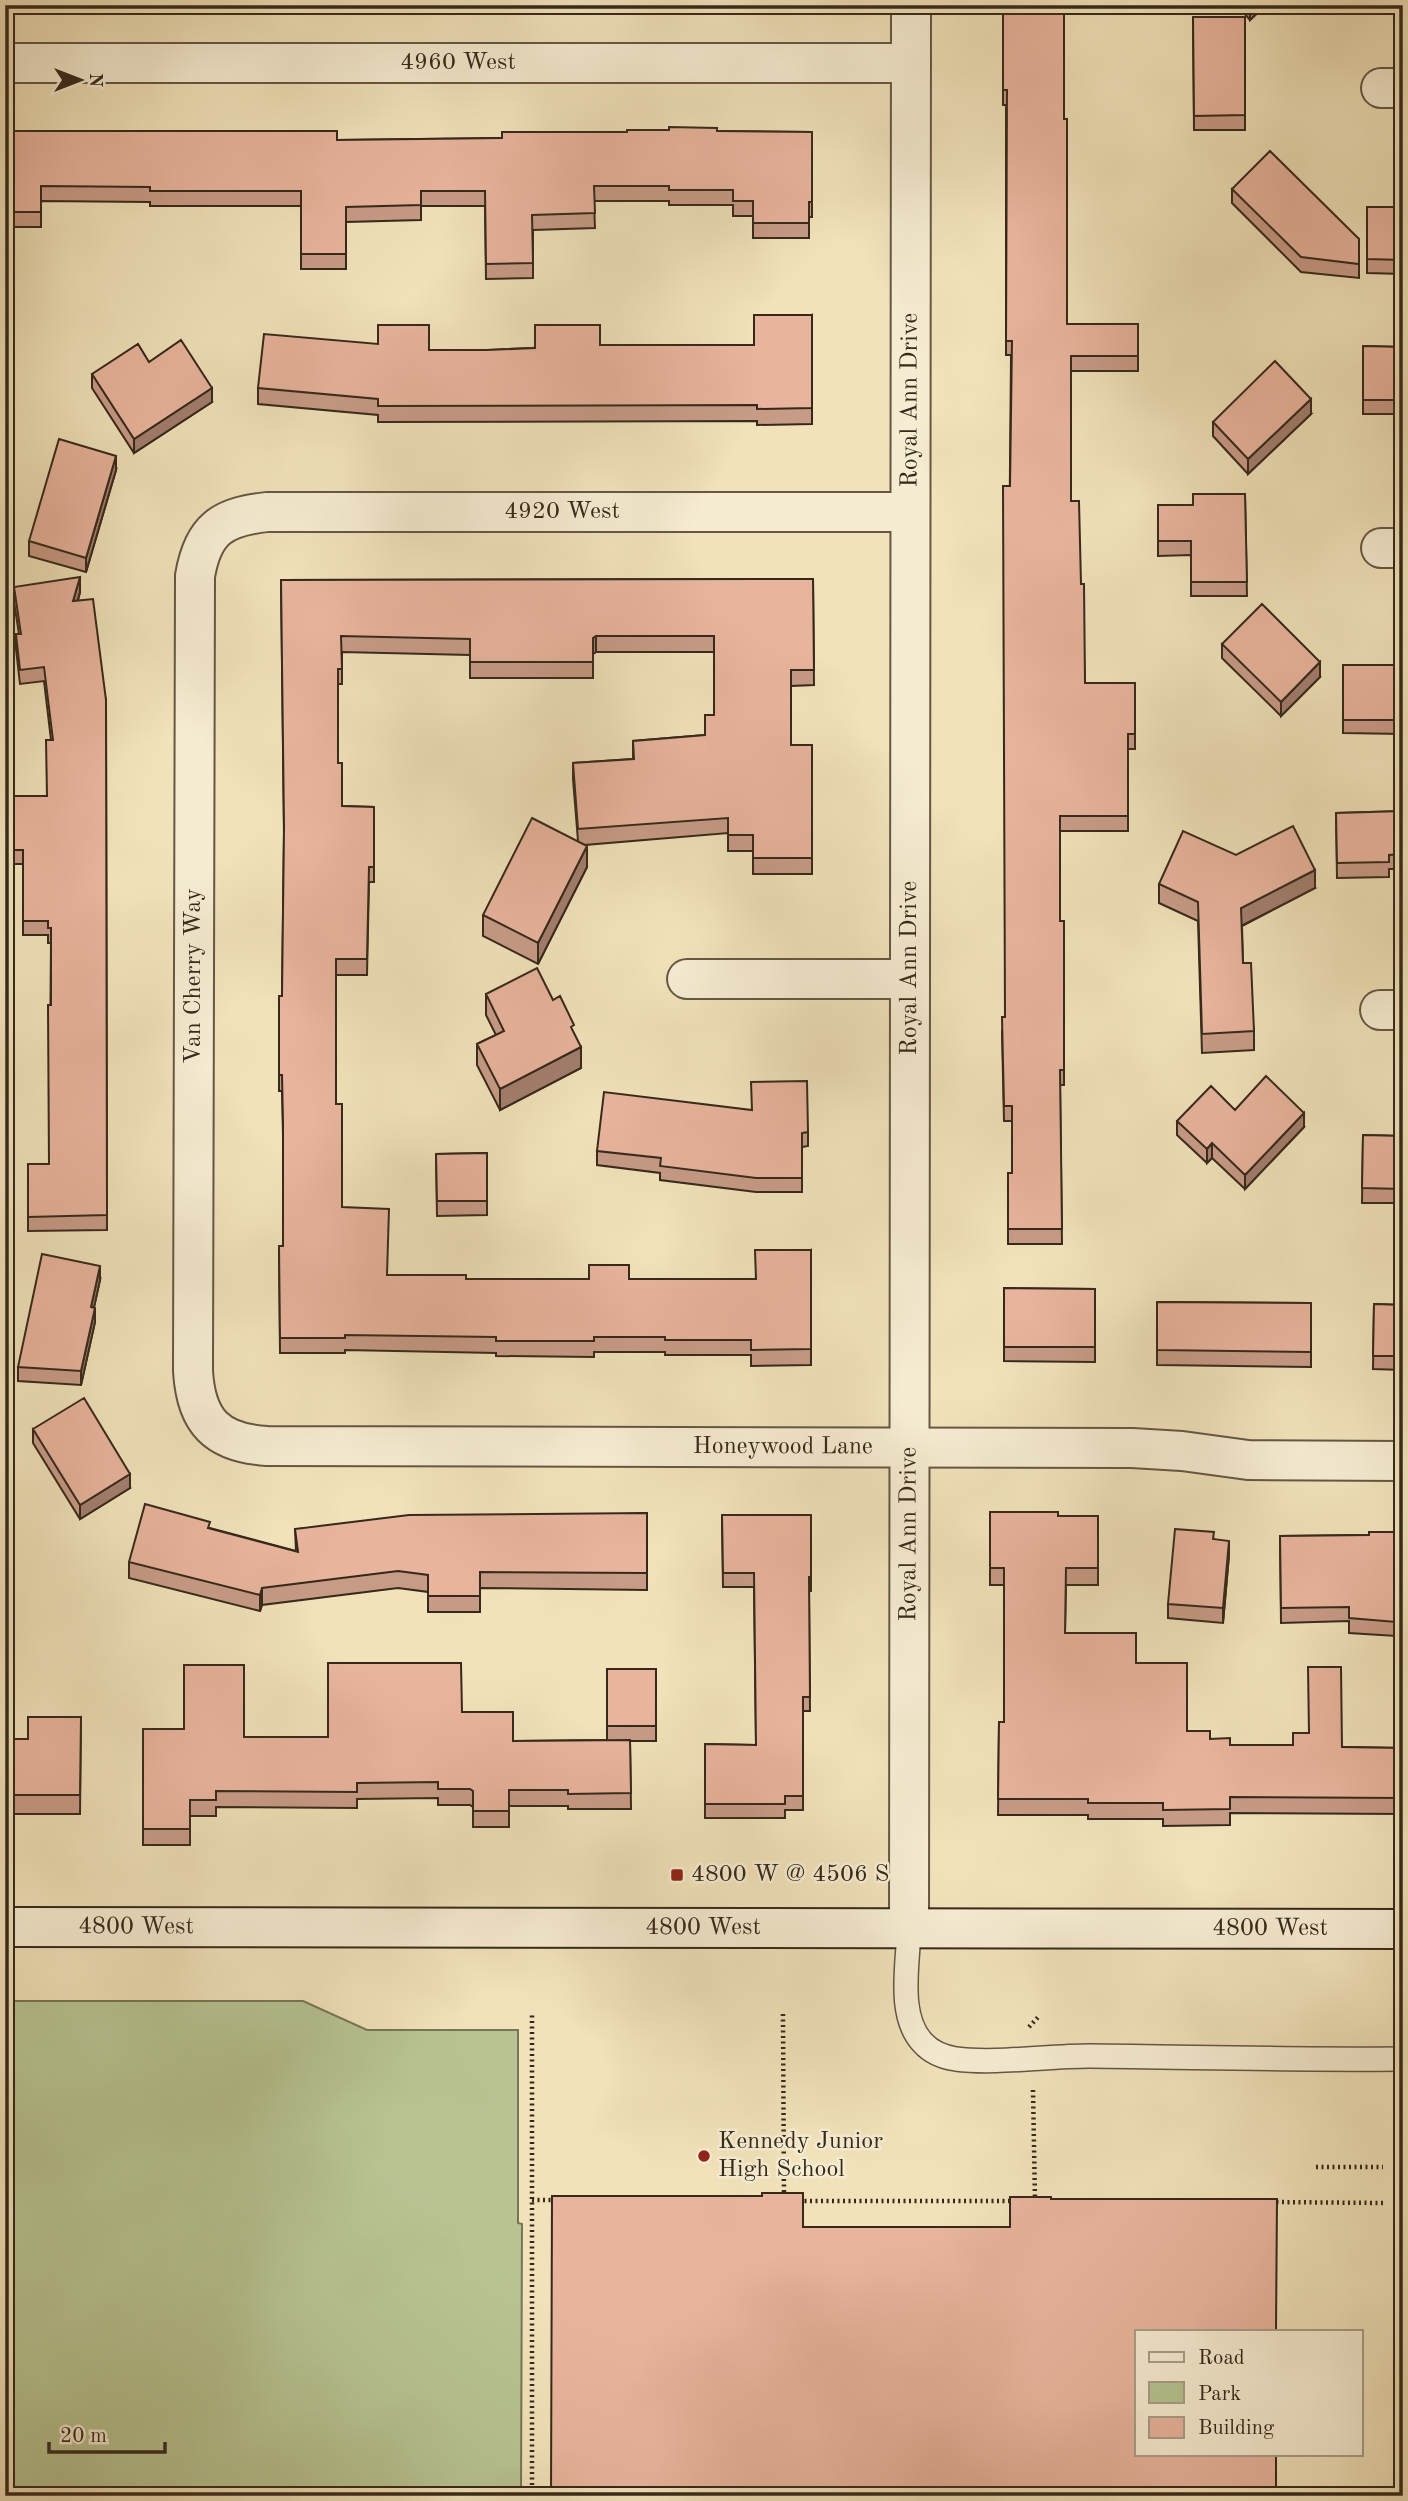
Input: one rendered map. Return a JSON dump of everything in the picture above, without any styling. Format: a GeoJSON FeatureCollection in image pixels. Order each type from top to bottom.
{"type":"FeatureCollection","features":[{"type":"Feature","properties":{"kind":"street","name":"Royal Ann Drive"},"geometry":{"type":"LineString","coordinates":[[909,1930],[911,5]]}},
{"type":"Feature","properties":{"kind":"street","name":"4960 West"},"geometry":{"type":"LineString","coordinates":[[5,63],[911,62]]}},
{"type":"Feature","properties":{"kind":"street","name":"4920 West"},"geometry":{"type":"LineString","coordinates":[[216,527],[233,518],[267,512],[910,512]]}},
{"type":"Feature","properties":{"kind":"street","name":"Van Cherry Way"},"geometry":{"type":"LineString","coordinates":[[211,1427],[197,1401],[193,1371],[195,576],[198,557],[205,540],[216,527]]}},
{"type":"Feature","properties":{"kind":"street"},"geometry":{"type":"LineString","coordinates":[[687,979],[910,979]]}},
{"type":"Feature","properties":{"kind":"street","name":"Honeywood Lane"},"geometry":{"type":"LineString","coordinates":[[211,1427],[223,1436],[237,1441],[267,1446],[1132,1448],[1182,1451],[1248,1460],[1403,1461]]}},
{"type":"Feature","properties":{"kind":"street","name":"4800 West"},"geometry":{"type":"LineString","coordinates":[[5,1927],[1403,1929]]}},
{"type":"Feature","properties":{"kind":"lane"},"geometry":{"type":"LineString","coordinates":[[909,1930],[907,2004],[911,2023],[922,2042],[936,2054],[957,2059],[1085,2056],[1403,2059]]}},
{"type":"Feature","properties":{"kind":"path"},"geometry":{"type":"LineString","coordinates":[[771,2201],[784,2201],[783,2014]]}},
{"type":"Feature","properties":{"kind":"path"},"geometry":{"type":"LineString","coordinates":[[532,2496],[533,2015]]}},
{"type":"Feature","properties":{"kind":"path"},"geometry":{"type":"LineString","coordinates":[[1033,2082],[1035,2209]]}},
{"type":"Feature","properties":{"kind":"path"},"geometry":{"type":"LineString","coordinates":[[1316,2167],[1383,2167]]}},
{"type":"Feature","properties":{"kind":"path"},"geometry":{"type":"LineString","coordinates":[[532,2200],[558,2200]]}},
{"type":"Feature","properties":{"kind":"path"},"geometry":{"type":"LineString","coordinates":[[798,2201],[1021,2201]]}},
{"type":"Feature","properties":{"kind":"path"},"geometry":{"type":"LineString","coordinates":[[1035,2201],[1048,2201]]}},
{"type":"Feature","properties":{"kind":"path"},"geometry":{"type":"LineString","coordinates":[[1262,2202],[1383,2203]]}},
{"type":"Feature","properties":{"kind":"green space"},"geometry":{"type":"Polygon","coordinates":[[[5,2001],[303,2001],[367,2030],[518,2030],[518,2223],[522,2224],[521,2496],[5,2496],[5,2001]]]}},
{"type":"Feature","properties":{"kind":"building"},"geometry":{"type":"Polygon","coordinates":[[[1003,5],[1064,5],[1067,324],[1138,324],[1138,356],[1071,356],[1071,501],[1079,501],[1081,584],[1084,584],[1085,683],[1135,683],[1135,734],[1128,734],[1128,816],[1060,816],[1060,921],[1064,921],[1064,1070],[1060,1070],[1062,1229],[1008,1229],[1008,1173],[1012,1173],[1012,1106],[1004,1106],[1002,1017],[1005,1017],[1003,486],[1010,486],[1012,341],[1006,341],[1007,90],[1003,90],[1003,5]]]}},
{"type":"Feature","properties":{"kind":"building"},"geometry":{"type":"Polygon","coordinates":[[[1193,17],[1245,17],[1245,115],[1194,116],[1193,17]]]}},
{"type":"Feature","properties":{"kind":"building"},"geometry":{"type":"Polygon","coordinates":[[[669,127],[717,128],[717,131],[812,132],[812,202],[809,202],[809,223],[753,223],[753,201],[733,201],[733,190],[669,190],[669,186],[594,186],[595,213],[532,215],[533,263],[486,264],[485,191],[421,191],[421,205],[346,207],[346,254],[301,254],[301,191],[150,191],[150,187],[41,186],[41,212],[5,212],[5,131],[337,131],[337,140],[502,138],[502,132],[627,132],[669,130],[669,127]]]}},
{"type":"Feature","properties":{"kind":"building"},"geometry":{"type":"Polygon","coordinates":[[[1270,151],[1359,239],[1359,264],[1301,257],[1232,189],[1270,151]]]}},
{"type":"Feature","properties":{"kind":"building"},"geometry":{"type":"Polygon","coordinates":[[[1367,207],[1403,207],[1403,260],[1367,259],[1367,207]]]}},
{"type":"Feature","properties":{"kind":"building"},"geometry":{"type":"Polygon","coordinates":[[[754,315],[812,315],[812,408],[757,409],[757,405],[378,406],[378,399],[258,388],[264,334],[378,344],[378,325],[429,325],[429,350],[487,350],[535,348],[535,325],[600,325],[600,345],[754,345],[754,315]]]}},
{"type":"Feature","properties":{"kind":"building"},"geometry":{"type":"Polygon","coordinates":[[[181,340],[212,388],[134,439],[92,374],[138,344],[149,362],[181,340]]]}},
{"type":"Feature","properties":{"kind":"building"},"geometry":{"type":"Polygon","coordinates":[[[1363,346],[1403,347],[1403,400],[1363,400],[1363,346]]]}},
{"type":"Feature","properties":{"kind":"building"},"geometry":{"type":"Polygon","coordinates":[[[1275,361],[1311,399],[1248,459],[1213,422],[1275,361]]]}},
{"type":"Feature","properties":{"kind":"building"},"geometry":{"type":"Polygon","coordinates":[[[59,439],[116,456],[86,558],[29,541],[59,439]]]}},
{"type":"Feature","properties":{"kind":"building"},"geometry":{"type":"Polygon","coordinates":[[[1193,494],[1245,494],[1247,582],[1191,582],[1191,541],[1158,541],[1158,505],[1193,505],[1193,494]]]}},
{"type":"Feature","properties":{"kind":"building"},"geometry":{"type":"Polygon","coordinates":[[[80,577],[73,601],[93,599],[106,700],[107,1215],[28,1217],[28,1164],[49,1164],[48,1005],[51,1005],[51,928],[48,928],[48,921],[23,921],[23,850],[5,850],[5,796],[47,796],[46,740],[53,740],[44,667],[20,670],[16,634],[21,634],[14,587],[80,577]]]}},
{"type":"Feature","properties":{"kind":"building"},"geometry":{"type":"Polygon","coordinates":[[[813,579],[814,670],[791,670],[791,745],[812,745],[812,858],[753,858],[753,835],[728,835],[728,818],[578,829],[573,763],[634,759],[633,741],[705,735],[705,715],[714,715],[714,636],[596,636],[593,638],[593,662],[470,662],[470,639],[341,636],[342,669],[338,669],[338,763],[342,763],[342,806],[374,807],[374,867],[369,867],[367,959],[336,959],[336,1104],[342,1104],[342,1207],[389,1209],[387,1275],[466,1275],[466,1279],[589,1279],[589,1265],[629,1265],[629,1279],[756,1279],[755,1250],[811,1250],[811,1349],[751,1350],[751,1340],[665,1340],[665,1337],[594,1337],[594,1341],[496,1341],[496,1337],[345,1335],[345,1338],[280,1338],[279,1246],[283,1246],[283,1122],[282,1075],[279,1075],[279,996],[282,996],[284,827],[281,580],[813,579]]]}},
{"type":"Feature","properties":{"kind":"building"},"geometry":{"type":"Polygon","coordinates":[[[1262,604],[1320,662],[1281,702],[1222,644],[1262,604]]]}},
{"type":"Feature","properties":{"kind":"building"},"geometry":{"type":"Polygon","coordinates":[[[1343,665],[1403,665],[1403,720],[1343,720],[1343,665]]]}},
{"type":"Feature","properties":{"kind":"building"},"geometry":{"type":"Polygon","coordinates":[[[1403,811],[1403,854],[1389,855],[1389,862],[1337,863],[1336,813],[1403,811]]]}},
{"type":"Feature","properties":{"kind":"building"},"geometry":{"type":"Polygon","coordinates":[[[532,818],[587,846],[538,943],[483,915],[532,818]]]}},
{"type":"Feature","properties":{"kind":"building"},"geometry":{"type":"Polygon","coordinates":[[[1293,826],[1315,870],[1241,908],[1243,963],[1251,963],[1254,1031],[1202,1034],[1198,902],[1159,884],[1183,831],[1236,855],[1293,826]]]}},
{"type":"Feature","properties":{"kind":"building"},"geometry":{"type":"Polygon","coordinates":[[[537,968],[553,1000],[560,996],[581,1047],[500,1089],[477,1044],[504,1031],[486,994],[537,968]]]}},
{"type":"Feature","properties":{"kind":"building"},"geometry":{"type":"Polygon","coordinates":[[[1266,1076],[1304,1113],[1245,1175],[1212,1143],[1207,1149],[1177,1121],[1211,1086],[1235,1110],[1266,1076]]]}},
{"type":"Feature","properties":{"kind":"building"},"geometry":{"type":"Polygon","coordinates":[[[807,1081],[808,1132],[802,1133],[802,1178],[756,1178],[660,1166],[661,1158],[597,1151],[604,1092],[752,1110],[751,1082],[807,1081]]]}},
{"type":"Feature","properties":{"kind":"building"},"geometry":{"type":"Polygon","coordinates":[[[1363,1135],[1403,1136],[1403,1189],[1362,1188],[1363,1135]]]}},
{"type":"Feature","properties":{"kind":"building"},"geometry":{"type":"Polygon","coordinates":[[[487,1153],[487,1201],[437,1201],[436,1154],[487,1153]]]}},
{"type":"Feature","properties":{"kind":"building"},"geometry":{"type":"Polygon","coordinates":[[[42,1254],[100,1266],[91,1307],[95,1308],[81,1371],[18,1367],[42,1254]]]}},
{"type":"Feature","properties":{"kind":"building"},"geometry":{"type":"Polygon","coordinates":[[[1004,1288],[1095,1289],[1095,1347],[1004,1347],[1004,1288]]]}},
{"type":"Feature","properties":{"kind":"building"},"geometry":{"type":"Polygon","coordinates":[[[1157,1302],[1311,1303],[1311,1352],[1157,1350],[1157,1302]]]}},
{"type":"Feature","properties":{"kind":"building"},"geometry":{"type":"Polygon","coordinates":[[[1374,1304],[1403,1305],[1403,1356],[1373,1356],[1374,1304]]]}},
{"type":"Feature","properties":{"kind":"building"},"geometry":{"type":"Polygon","coordinates":[[[84,1398],[130,1474],[80,1505],[33,1429],[84,1398]]]}},
{"type":"Feature","properties":{"kind":"building"},"geometry":{"type":"Polygon","coordinates":[[[145,1504],[210,1522],[208,1528],[298,1552],[295,1529],[409,1515],[647,1513],[647,1573],[480,1572],[480,1596],[428,1596],[428,1575],[398,1571],[262,1588],[260,1595],[129,1562],[145,1504]]]}},
{"type":"Feature","properties":{"kind":"building"},"geometry":{"type":"Polygon","coordinates":[[[990,1512],[1058,1512],[1058,1516],[1098,1516],[1098,1568],[1066,1568],[1065,1633],[1136,1633],[1136,1663],[1187,1663],[1187,1731],[1210,1731],[1210,1739],[1230,1738],[1230,1745],[1293,1745],[1293,1733],[1309,1733],[1308,1667],[1341,1667],[1342,1747],[1403,1748],[1403,1798],[1230,1797],[1230,1809],[1163,1810],[1163,1803],[1088,1803],[1088,1799],[998,1799],[999,1722],[1004,1722],[1004,1568],[990,1568],[990,1512]]]}},
{"type":"Feature","properties":{"kind":"building"},"geometry":{"type":"Polygon","coordinates":[[[722,1515],[811,1515],[810,1697],[803,1697],[803,1796],[785,1796],[785,1804],[705,1804],[705,1744],[756,1745],[754,1573],[723,1573],[722,1515]]]}},
{"type":"Feature","properties":{"kind":"building"},"geometry":{"type":"Polygon","coordinates":[[[1175,1529],[1214,1532],[1213,1539],[1229,1541],[1223,1608],[1168,1604],[1175,1529]]]}},
{"type":"Feature","properties":{"kind":"building"},"geometry":{"type":"Polygon","coordinates":[[[1369,1532],[1403,1532],[1403,1588],[1396,1588],[1396,1622],[1349,1618],[1349,1607],[1281,1608],[1280,1536],[1369,1535],[1369,1532]]]}},
{"type":"Feature","properties":{"kind":"building"},"geometry":{"type":"Polygon","coordinates":[[[328,1663],[461,1663],[462,1712],[513,1712],[513,1741],[630,1740],[631,1793],[568,1794],[568,1790],[509,1790],[509,1811],[473,1811],[473,1791],[438,1789],[438,1782],[357,1783],[357,1792],[216,1791],[216,1800],[190,1800],[190,1829],[143,1829],[143,1729],[184,1729],[184,1665],[244,1665],[244,1737],[328,1737],[328,1663]]]}},
{"type":"Feature","properties":{"kind":"building"},"geometry":{"type":"Polygon","coordinates":[[[607,1669],[656,1669],[656,1726],[607,1726],[607,1669]]]}},
{"type":"Feature","properties":{"kind":"building"},"geometry":{"type":"Polygon","coordinates":[[[28,1717],[81,1717],[80,1795],[5,1795],[5,1739],[28,1739],[28,1717]]]}},
{"type":"Feature","properties":{"kind":"building"},"geometry":{"type":"Polygon","coordinates":[[[762,2193],[803,2193],[803,2227],[1010,2227],[1010,2197],[1277,2199],[1276,2330],[1135,2330],[1135,2456],[1276,2456],[1276,2496],[551,2496],[552,2196],[762,2196],[762,2193]]]}},
{"type":"Feature","properties":{"kind":"place","name":"4800 W @ 4506 S"},"geometry":{"type":"Point","coordinates":[677,1875]}},
{"type":"Feature","properties":{"kind":"place","name":"Kennedy Junior High School"},"geometry":{"type":"Point","coordinates":[704,2156]}}]}
